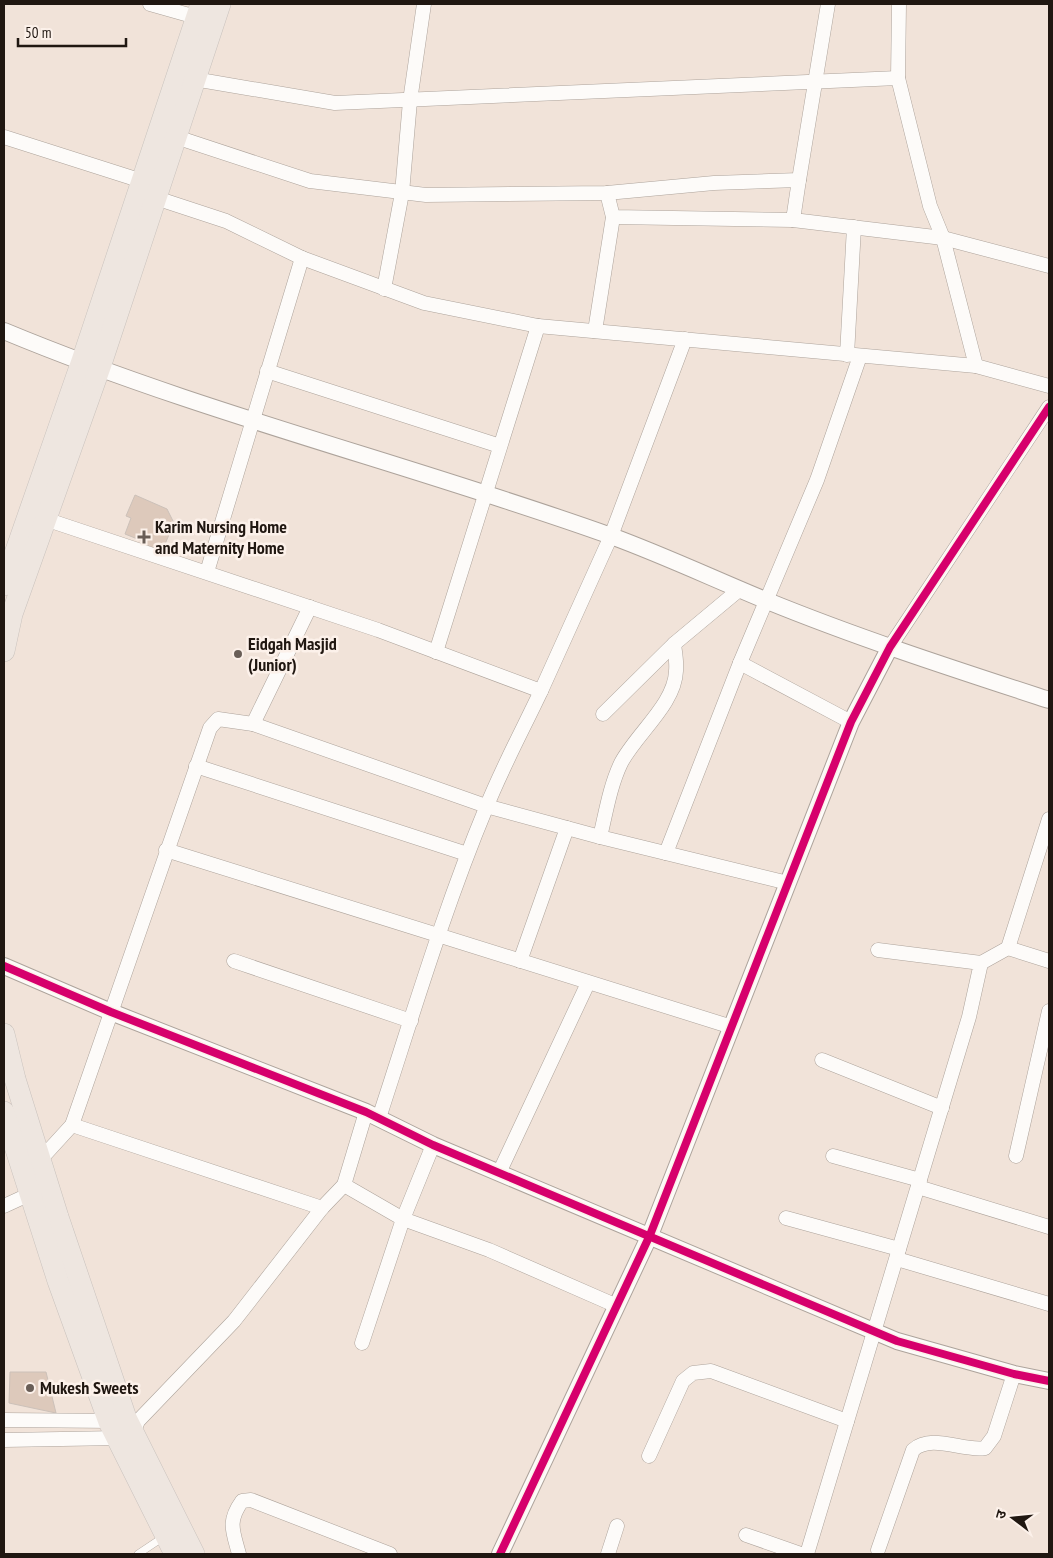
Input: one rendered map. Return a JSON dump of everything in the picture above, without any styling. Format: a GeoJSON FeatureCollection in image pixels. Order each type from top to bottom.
{"type":"FeatureCollection","features":[{"type":"Feature","properties":{"kind":"main road"},"geometry":{"type":"LineString","coordinates":[[4,585],[156,198],[220,4]]}},
{"type":"Feature","properties":{"kind":"main road"},"geometry":{"type":"LineString","coordinates":[[4,645],[8,615],[45,519],[142,181],[199,10]]}},
{"type":"Feature","properties":{"kind":"main road"},"geometry":{"type":"LineString","coordinates":[[4,1034],[15,1079],[40,1160],[125,1426],[194,1554]]}},
{"type":"Feature","properties":{"kind":"main road"},"geometry":{"type":"LineString","coordinates":[[4,1112],[30,1194],[175,1554]]}},
{"type":"Feature","properties":{"kind":"street"},"geometry":{"type":"LineString","coordinates":[[150,4],[199,10]]}},
{"type":"Feature","properties":{"kind":"street"},"geometry":{"type":"LineString","coordinates":[[384,288],[402,194],[410,101],[424,4]]}},
{"type":"Feature","properties":{"kind":"street"},"geometry":{"type":"LineString","coordinates":[[793,220],[828,4]]}},
{"type":"Feature","properties":{"kind":"street"},"geometry":{"type":"LineString","coordinates":[[899,4],[898,78],[930,206],[943,238],[976,366]]}},
{"type":"Feature","properties":{"kind":"street"},"geometry":{"type":"LineString","coordinates":[[194,79],[334,103],[898,78]]}},
{"type":"Feature","properties":{"kind":"street"},"geometry":{"type":"LineString","coordinates":[[4,137],[142,181]]}},
{"type":"Feature","properties":{"kind":"street"},"geometry":{"type":"LineString","coordinates":[[176,137],[310,181],[402,194],[607,193],[714,183],[799,180]]}},
{"type":"Feature","properties":{"kind":"street"},"geometry":{"type":"LineString","coordinates":[[595,331],[613,217],[607,193]]}},
{"type":"Feature","properties":{"kind":"street"},"geometry":{"type":"LineString","coordinates":[[156,198],[226,221],[302,258],[424,303],[538,326],[976,366],[1049,386]]}},
{"type":"Feature","properties":{"kind":"street"},"geometry":{"type":"LineString","coordinates":[[613,217],[793,220],[943,238],[1049,266]]}},
{"type":"Feature","properties":{"kind":"street"},"geometry":{"type":"LineString","coordinates":[[666,853],[740,663],[817,480],[853,356],[854,227]]}},
{"type":"Feature","properties":{"kind":"street"},"geometry":{"type":"LineString","coordinates":[[207,572],[302,258]]}},
{"type":"Feature","properties":{"kind":"street"},"geometry":{"type":"LineString","coordinates":[[436,652],[538,326]]}},
{"type":"Feature","properties":{"kind":"street"},"geometry":{"type":"LineString","coordinates":[[4,331],[91,364],[252,420],[611,536],[766,601],[890,647],[1049,700]]}},
{"type":"Feature","properties":{"kind":"street"},"geometry":{"type":"LineString","coordinates":[[4,1440],[125,1426],[234,1321],[322,1208],[344,1185],[411,1021],[437,936],[486,806],[541,691],[611,536],[685,339]]}},
{"type":"Feature","properties":{"kind":"street"},"geometry":{"type":"LineString","coordinates":[[268,371],[500,446]]}},
{"type":"Feature","properties":{"kind":"street"},"geometry":{"type":"LineString","coordinates":[[500,1554],[650,1235],[851,722],[890,647],[1049,407]]}},
{"type":"Feature","properties":{"kind":"street"},"geometry":{"type":"LineString","coordinates":[[45,519],[310,607],[541,691]]}},
{"type":"Feature","properties":{"kind":"street"},"geometry":{"type":"LineString","coordinates":[[603,714],[674,644],[740,589]]}},
{"type":"Feature","properties":{"kind":"street"},"geometry":{"type":"LineString","coordinates":[[253,724],[310,607]]}},
{"type":"Feature","properties":{"kind":"street"},"geometry":{"type":"LineString","coordinates":[[600,837],[612,786],[622,762],[664,704],[672,687],[676,672],[674,644]]}},
{"type":"Feature","properties":{"kind":"street"},"geometry":{"type":"LineString","coordinates":[[740,663],[851,722]]}},
{"type":"Feature","properties":{"kind":"street"},"geometry":{"type":"LineString","coordinates":[[40,1160],[72,1124],[196,766],[210,728],[218,719],[253,724],[486,806],[600,837],[788,883]]}},
{"type":"Feature","properties":{"kind":"street"},"geometry":{"type":"LineString","coordinates":[[196,766],[467,854]]}},
{"type":"Feature","properties":{"kind":"street"},"geometry":{"type":"LineString","coordinates":[[878,950],[981,963],[1008,948],[1049,819]]}},
{"type":"Feature","properties":{"kind":"street"},"geometry":{"type":"LineString","coordinates":[[520,961],[567,828]]}},
{"type":"Feature","properties":{"kind":"street"},"geometry":{"type":"LineString","coordinates":[[166,850],[732,1027]]}},
{"type":"Feature","properties":{"kind":"street"},"geometry":{"type":"LineString","coordinates":[[1008,948],[1049,961]]}},
{"type":"Feature","properties":{"kind":"street"},"geometry":{"type":"LineString","coordinates":[[234,961],[411,1021]]}},
{"type":"Feature","properties":{"kind":"street"},"geometry":{"type":"LineString","coordinates":[[807,1554],[942,1108],[981,963]]}},
{"type":"Feature","properties":{"kind":"street"},"geometry":{"type":"LineString","coordinates":[[4,966],[111,1012],[373,1115],[433,1145],[650,1235],[897,1341],[1014,1374],[1049,1380]]}},
{"type":"Feature","properties":{"kind":"street"},"geometry":{"type":"LineString","coordinates":[[499,1173],[588,983]]}},
{"type":"Feature","properties":{"kind":"street"},"geometry":{"type":"LineString","coordinates":[[1016,1156],[1049,1011]]}},
{"type":"Feature","properties":{"kind":"street"},"geometry":{"type":"LineString","coordinates":[[822,1060],[942,1108]]}},
{"type":"Feature","properties":{"kind":"street"},"geometry":{"type":"LineString","coordinates":[[72,1124],[322,1208]]}},
{"type":"Feature","properties":{"kind":"street"},"geometry":{"type":"LineString","coordinates":[[362,1343],[403,1219],[433,1145]]}},
{"type":"Feature","properties":{"kind":"street"},"geometry":{"type":"LineString","coordinates":[[833,1156],[1049,1226]]}},
{"type":"Feature","properties":{"kind":"street"},"geometry":{"type":"LineString","coordinates":[[344,1185],[403,1219],[489,1250],[616,1306]]}},
{"type":"Feature","properties":{"kind":"street"},"geometry":{"type":"LineString","coordinates":[[4,1206],[30,1194]]}},
{"type":"Feature","properties":{"kind":"street"},"geometry":{"type":"LineString","coordinates":[[786,1218],[1049,1304]]}},
{"type":"Feature","properties":{"kind":"street"},"geometry":{"type":"LineString","coordinates":[[649,1456],[683,1381],[693,1373],[711,1371],[847,1421]]}},
{"type":"Feature","properties":{"kind":"street"},"geometry":{"type":"LineString","coordinates":[[878,1550],[913,1450],[918,1446],[936,1443],[985,1448],[994,1436],[1014,1374]]}},
{"type":"Feature","properties":{"kind":"street"},"geometry":{"type":"LineString","coordinates":[[4,1420],[125,1426]]}},
{"type":"Feature","properties":{"kind":"street"},"geometry":{"type":"LineString","coordinates":[[239,1554],[231,1523],[234,1512],[242,1501],[252,1500],[390,1554]]}},
{"type":"Feature","properties":{"kind":"street"},"geometry":{"type":"LineString","coordinates":[[608,1554],[617,1526]]}},
{"type":"Feature","properties":{"kind":"street"},"geometry":{"type":"LineString","coordinates":[[746,1535],[801,1554]]}},
{"type":"Feature","properties":{"kind":"lane"},"geometry":{"type":"LineString","coordinates":[[138,1554],[166,1535]]}},
{"type":"Feature","properties":{"kind":"building"},"geometry":{"type":"Polygon","coordinates":[[[135,495],[167,509],[174,523],[162,551],[143,547],[145,542],[125,534],[131,518],[126,516],[135,495]]]}},
{"type":"Feature","properties":{"kind":"building","name":"Mukesh Sweets"},"geometry":{"type":"Polygon","coordinates":[[[10,1372],[46,1372],[56,1413],[9,1403],[10,1372]]]}},
{"type":"Feature","properties":{"kind":"cycle path"},"geometry":{"type":"LineString","coordinates":[[500,1554],[650,1235],[851,722],[890,647],[1049,407]]}},
{"type":"Feature","properties":{"kind":"cycle path"},"geometry":{"type":"LineString","coordinates":[[4,966],[111,1012],[366,1112],[433,1145],[897,1341],[1014,1374],[1049,1381]]}},
{"type":"Feature","properties":{"kind":"place","name":"Karim Nursing Home and Maternity Home"},"geometry":{"type":"Point","coordinates":[144,537]}},
{"type":"Feature","properties":{"kind":"place","name":"Eidgah Masjid (Junior)"},"geometry":{"type":"Point","coordinates":[238,654]}},
{"type":"Feature","properties":{"kind":"place","name":"Mukesh Sweets"},"geometry":{"type":"Point","coordinates":[30,1388]}}]}
